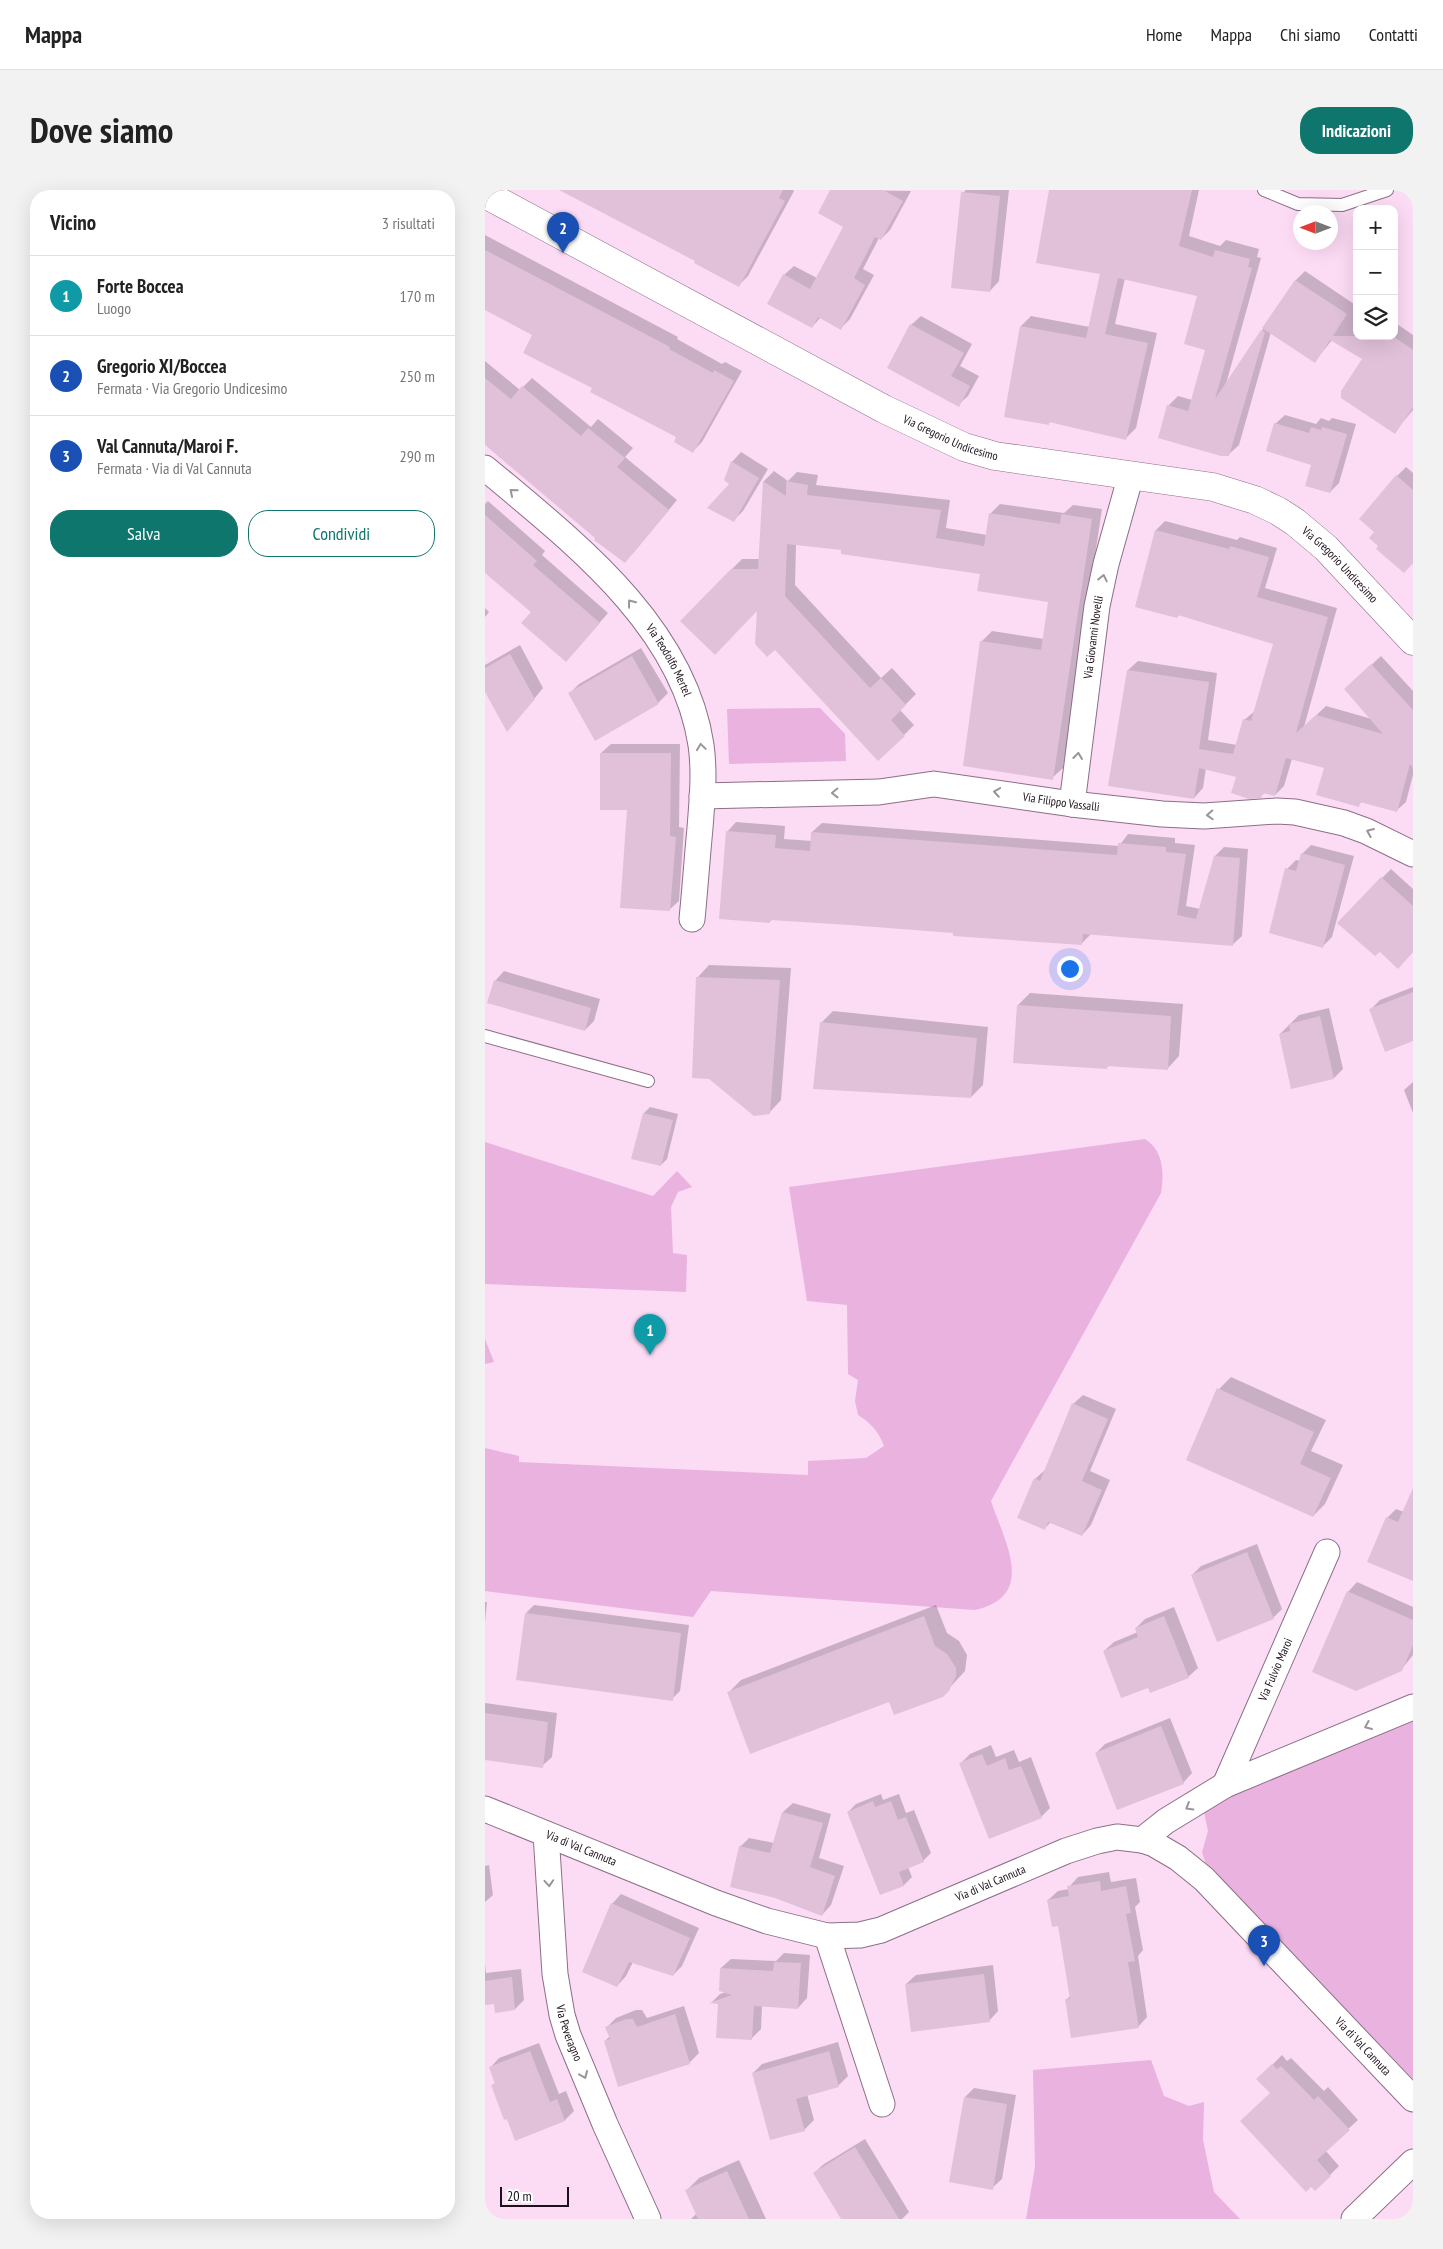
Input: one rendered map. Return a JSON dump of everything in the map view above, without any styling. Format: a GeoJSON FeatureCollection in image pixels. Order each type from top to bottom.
{"type":"FeatureCollection","features":[{"type":"Feature","properties":{"kind":"street","name":"Via Gregorio Undicesimo"},"geometry":{"type":"LineString","coordinates":[[485,194],[884,409],[947,440],[977,452],[1231,491],[1278,511],[1326,548],[1413,642]]}},
{"type":"Feature","properties":{"kind":"street","name":"Via Teodolfo Mertel"},"geometry":{"type":"LineString","coordinates":[[485,468],[598,566],[627,598],[658,640],[676,670],[695,718],[701,746],[703,796],[692,919]]}},
{"type":"Feature","properties":{"kind":"street","name":"Via Giovanni Novelli"},"geometry":{"type":"LineString","coordinates":[[1072,804],[1097,606],[1131,475]]}},
{"type":"Feature","properties":{"kind":"street","name":"Via Filippo Vassalli"},"geometry":{"type":"LineString","coordinates":[[703,796],[879,792],[934,784],[1072,804],[1162,814],[1204,816],[1277,811],[1295,812],[1344,823],[1367,831],[1413,854]]}},
{"type":"Feature","properties":{"kind":"street","name":"Via Fulvio Maroi"},"geometry":{"type":"LineString","coordinates":[[1225,1785],[1327,1552]]}},
{"type":"Feature","properties":{"kind":"street"},"geometry":{"type":"LineString","coordinates":[[1142,1840],[1157,1827],[1225,1785],[1413,1707]]}},
{"type":"Feature","properties":{"kind":"street","name":"Via di Val Cannuta"},"geometry":{"type":"LineString","coordinates":[[485,1809],[734,1909],[801,1931],[827,1936],[860,1935],[881,1930],[1066,1851],[1097,1841],[1117,1837],[1142,1840],[1166,1851],[1204,1879],[1413,2099]]}},
{"type":"Feature","properties":{"kind":"street","name":"Via Peveragno"},"geometry":{"type":"LineString","coordinates":[[546,1834],[555,1974],[561,2015],[605,2124],[648,2219]]}},
{"type":"Feature","properties":{"kind":"street"},"geometry":{"type":"LineString","coordinates":[[827,1936],[882,2104]]}},
{"type":"Feature","properties":{"kind":"street"},"geometry":{"type":"LineString","coordinates":[[1354,2219],[1413,2162]]}},
{"type":"Feature","properties":{"kind":"lane"},"geometry":{"type":"LineString","coordinates":[[1264,190],[1298,204],[1341,205],[1387,190]]}},
{"type":"Feature","properties":{"kind":"lane"},"geometry":{"type":"LineString","coordinates":[[485,1036],[648,1081]]}},
{"type":"Feature","properties":{"kind":"shaded area"},"geometry":{"type":"Polygon","coordinates":[[[820,708],[845,734],[846,761],[729,764],[727,709],[820,708]]]}},
{"type":"Feature","properties":{"kind":"shaded area"},"geometry":{"type":"Polygon","coordinates":[[[1145,1139],[1159,1156],[1162,1170],[1161,1193],[991,1501],[1008,1549],[1011,1565],[1011,1580],[1006,1593],[994,1603],[975,1610],[711,1591],[693,1617],[485,1591],[485,1448],[519,1456],[519,1462],[808,1475],[808,1461],[866,1458],[884,1446],[874,1428],[858,1415],[855,1401],[858,1380],[848,1374],[847,1305],[807,1301],[789,1187],[1145,1139]]]}},
{"type":"Feature","properties":{"kind":"shaded area"},"geometry":{"type":"Polygon","coordinates":[[[485,1142],[653,1196],[677,1171],[692,1187],[678,1192],[671,1207],[673,1253],[687,1255],[686,1292],[485,1284],[485,1142]]]}},
{"type":"Feature","properties":{"kind":"shaded area"},"geometry":{"type":"Polygon","coordinates":[[[485,1339],[494,1362],[485,1364],[485,1339]]]}},
{"type":"Feature","properties":{"kind":"shaded area"},"geometry":{"type":"Polygon","coordinates":[[[1413,1719],[1413,2080],[1207,1868],[1202,1852],[1208,1831],[1204,1812],[1229,1795],[1413,1719]]]}},
{"type":"Feature","properties":{"kind":"shaded area"},"geometry":{"type":"Polygon","coordinates":[[[1151,2060],[1164,2096],[1189,2106],[1204,2102],[1203,2140],[1214,2192],[1240,2219],[1026,2219],[1035,2167],[1033,2070],[1151,2060]]]}},
{"type":"Feature","properties":{"kind":"building"},"geometry":{"type":"Polygon","coordinates":[[[559,190],[783,190],[779,198],[785,201],[739,287],[694,263],[695,261],[559,190]]]}},
{"type":"Feature","properties":{"kind":"building"},"geometry":{"type":"Polygon","coordinates":[[[830,190],[883,190],[903,201],[881,240],[875,237],[854,278],[865,285],[841,330],[818,317],[812,328],[767,304],[783,274],[810,289],[843,227],[818,213],[830,190]]]}},
{"type":"Feature","properties":{"kind":"building"},"geometry":{"type":"Polygon","coordinates":[[[1049,190],[1192,190],[1179,246],[1213,257],[1215,250],[1250,259],[1248,267],[1252,268],[1215,399],[1261,330],[1265,332],[1229,456],[1221,456],[1158,438],[1167,405],[1188,411],[1205,350],[1184,344],[1197,296],[1118,278],[1105,334],[1148,343],[1126,440],[1049,422],[1049,425],[1004,417],[1020,326],[1086,338],[1100,274],[1036,263],[1049,190]]]}},
{"type":"Feature","properties":{"kind":"building"},"geometry":{"type":"Polygon","coordinates":[[[961,192],[1000,196],[990,292],[951,288],[961,192]]]}},
{"type":"Feature","properties":{"kind":"building"},"geometry":{"type":"Polygon","coordinates":[[[485,250],[670,347],[669,349],[713,373],[714,370],[734,381],[693,453],[674,442],[676,437],[590,392],[592,388],[523,353],[532,335],[485,310],[485,250]]]}},
{"type":"Feature","properties":{"kind":"building"},"geometry":{"type":"Polygon","coordinates":[[[1295,280],[1347,314],[1333,336],[1353,336],[1353,340],[1398,340],[1413,350],[1413,407],[1395,434],[1341,398],[1341,391],[1362,359],[1330,340],[1315,363],[1262,328],[1295,280]]]}},
{"type":"Feature","properties":{"kind":"building"},"geometry":{"type":"Polygon","coordinates":[[[910,324],[964,353],[951,376],[970,386],[959,407],[887,368],[910,324]]]}},
{"type":"Feature","properties":{"kind":"building"},"geometry":{"type":"Polygon","coordinates":[[[485,378],[511,399],[522,386],[581,436],[588,428],[625,458],[617,467],[669,510],[625,563],[594,540],[595,538],[485,445],[485,378]]]}},
{"type":"Feature","properties":{"kind":"building"},"geometry":{"type":"Polygon","coordinates":[[[1274,423],[1309,433],[1311,427],[1321,430],[1322,427],[1347,434],[1330,493],[1305,486],[1311,465],[1266,451],[1274,423]]]}},
{"type":"Feature","properties":{"kind":"building"},"geometry":{"type":"Polygon","coordinates":[[[731,461],[759,478],[734,522],[707,508],[729,484],[724,480],[731,461]]]}},
{"type":"Feature","properties":{"kind":"building"},"geometry":{"type":"Polygon","coordinates":[[[1396,475],[1413,490],[1413,563],[1404,573],[1376,549],[1378,546],[1369,538],[1374,532],[1359,519],[1396,475]]]}},
{"type":"Feature","properties":{"kind":"building"},"geometry":{"type":"Polygon","coordinates":[[[763,481],[786,496],[786,481],[808,485],[807,495],[941,510],[936,538],[984,546],[989,513],[1060,524],[1061,514],[1092,519],[1053,780],[963,766],[980,641],[1041,650],[1048,602],[977,591],[980,574],[841,554],[841,550],[787,544],[785,596],[870,688],[881,678],[906,705],[891,720],[905,736],[878,761],[775,650],[767,657],[755,644],[757,611],[715,655],[680,621],[731,569],[758,569],[763,481]]]}},
{"type":"Feature","properties":{"kind":"building"},"geometry":{"type":"Polygon","coordinates":[[[485,515],[537,561],[533,565],[600,623],[566,662],[521,623],[531,612],[485,573],[485,515]]]}},
{"type":"Feature","properties":{"kind":"building"},"geometry":{"type":"Polygon","coordinates":[[[1155,530],[1229,549],[1230,546],[1269,557],[1257,597],[1328,617],[1296,733],[1316,715],[1383,734],[1344,689],[1371,664],[1413,710],[1413,768],[1410,764],[1397,812],[1360,802],[1359,807],[1316,795],[1324,768],[1286,758],[1275,796],[1263,793],[1261,798],[1249,799],[1231,793],[1236,777],[1199,768],[1194,799],[1108,786],[1127,670],[1209,682],[1199,749],[1233,754],[1243,719],[1251,721],[1273,644],[1178,615],[1177,618],[1135,607],[1155,530]]]}},
{"type":"Feature","properties":{"kind":"building"},"geometry":{"type":"Polygon","coordinates":[[[510,654],[535,699],[507,732],[485,692],[485,668],[510,654]]]}},
{"type":"Feature","properties":{"kind":"building"},"geometry":{"type":"Polygon","coordinates":[[[632,656],[659,704],[595,741],[568,693],[632,656]]]}},
{"type":"Feature","properties":{"kind":"building"},"geometry":{"type":"Polygon","coordinates":[[[600,753],[671,753],[670,836],[676,837],[670,911],[620,908],[627,810],[600,810],[600,753]]]}},
{"type":"Feature","properties":{"kind":"building"},"geometry":{"type":"Polygon","coordinates":[[[726,831],[776,835],[775,848],[810,851],[811,832],[1117,855],[1118,843],[1166,847],[1166,852],[1186,854],[1177,915],[1196,919],[1214,856],[1240,858],[1233,946],[1083,934],[1082,945],[953,936],[953,933],[849,925],[770,920],[770,923],[719,919],[726,831]]]}},
{"type":"Feature","properties":{"kind":"building"},"geometry":{"type":"Polygon","coordinates":[[[1301,853],[1345,865],[1323,948],[1269,933],[1285,868],[1296,871],[1301,853]]]}},
{"type":"Feature","properties":{"kind":"building"},"geometry":{"type":"Polygon","coordinates":[[[1381,877],[1413,906],[1413,952],[1398,969],[1380,952],[1375,956],[1337,923],[1381,877]]]}},
{"type":"Feature","properties":{"kind":"building"},"geometry":{"type":"Polygon","coordinates":[[[696,977],[780,980],[770,1114],[754,1116],[709,1079],[692,1078],[696,977]]]}},
{"type":"Feature","properties":{"kind":"building"},"geometry":{"type":"Polygon","coordinates":[[[494,980],[591,1008],[585,1031],[487,1003],[494,980]]]}},
{"type":"Feature","properties":{"kind":"building"},"geometry":{"type":"Polygon","coordinates":[[[1413,992],[1413,1041],[1385,1052],[1369,1009],[1413,992]]]}},
{"type":"Feature","properties":{"kind":"building"},"geometry":{"type":"Polygon","coordinates":[[[1017,1005],[1171,1016],[1168,1070],[1107,1066],[1107,1069],[1013,1063],[1017,1005]]]}},
{"type":"Feature","properties":{"kind":"building"},"geometry":{"type":"Polygon","coordinates":[[[1320,1016],[1334,1079],[1291,1089],[1279,1034],[1290,1031],[1289,1024],[1320,1016]]]}},
{"type":"Feature","properties":{"kind":"building"},"geometry":{"type":"Polygon","coordinates":[[[820,1022],[977,1038],[971,1098],[813,1089],[820,1022]]]}},
{"type":"Feature","properties":{"kind":"building"},"geometry":{"type":"Polygon","coordinates":[[[643,1113],[673,1120],[661,1166],[631,1159],[643,1113]]]}},
{"type":"Feature","properties":{"kind":"building"},"geometry":{"type":"Polygon","coordinates":[[[1217,1388],[1314,1432],[1300,1464],[1331,1478],[1313,1517],[1186,1460],[1217,1388]]]}},
{"type":"Feature","properties":{"kind":"building"},"geometry":{"type":"Polygon","coordinates":[[[1072,1403],[1108,1419],[1082,1481],[1102,1490],[1082,1536],[1048,1522],[1045,1530],[1017,1518],[1034,1478],[1040,1481],[1072,1403]]]}},
{"type":"Feature","properties":{"kind":"building"},"geometry":{"type":"Polygon","coordinates":[[[1413,1488],[1413,1581],[1367,1562],[1386,1517],[1398,1522],[1413,1488]]]}},
{"type":"Feature","properties":{"kind":"building"},"geometry":{"type":"Polygon","coordinates":[[[1247,1552],[1274,1619],[1217,1642],[1191,1575],[1247,1552]]]}},
{"type":"Feature","properties":{"kind":"building"},"geometry":{"type":"Polygon","coordinates":[[[1347,1591],[1413,1620],[1413,1645],[1402,1671],[1356,1691],[1312,1672],[1347,1591]]]}},
{"type":"Feature","properties":{"kind":"building"},"geometry":{"type":"Polygon","coordinates":[[[525,1613],[681,1633],[673,1701],[516,1680],[525,1613]]]}},
{"type":"Feature","properties":{"kind":"building"},"geometry":{"type":"Polygon","coordinates":[[[924,1616],[935,1646],[947,1654],[956,1668],[956,1676],[949,1691],[943,1697],[894,1715],[889,1702],[750,1754],[727,1692],[924,1616]]]}},
{"type":"Feature","properties":{"kind":"building"},"geometry":{"type":"Polygon","coordinates":[[[1164,1616],[1189,1678],[1150,1693],[1148,1688],[1121,1698],[1103,1651],[1138,1637],[1135,1628],[1164,1616]]]}},
{"type":"Feature","properties":{"kind":"building"},"geometry":{"type":"Polygon","coordinates":[[[485,1713],[548,1722],[543,1768],[485,1760],[485,1713]]]}},
{"type":"Feature","properties":{"kind":"building"},"geometry":{"type":"Polygon","coordinates":[[[1161,1726],[1184,1784],[1117,1810],[1095,1753],[1161,1726]]]}},
{"type":"Feature","properties":{"kind":"building"},"geometry":{"type":"Polygon","coordinates":[[[982,1754],[987,1766],[1005,1758],[1009,1770],[1021,1766],[1042,1818],[989,1839],[959,1763],[982,1754]]]}},
{"type":"Feature","properties":{"kind":"building"},"geometry":{"type":"Polygon","coordinates":[[[873,1801],[875,1807],[891,1801],[898,1820],[906,1817],[924,1862],[899,1872],[904,1886],[880,1895],[847,1812],[873,1801]]]}},
{"type":"Feature","properties":{"kind":"building"},"geometry":{"type":"Polygon","coordinates":[[[782,1812],[823,1823],[810,1867],[835,1876],[822,1916],[775,1898],[730,1887],[739,1846],[770,1853],[782,1812]]]}},
{"type":"Feature","properties":{"kind":"building"},"geometry":{"type":"Polygon","coordinates":[[[1100,1881],[1101,1891],[1126,1886],[1131,1913],[1126,1914],[1135,1961],[1128,1962],[1139,2028],[1071,2038],[1065,1999],[1070,1999],[1058,1926],[1052,1927],[1047,1900],[1069,1896],[1067,1886],[1100,1881]]]}},
{"type":"Feature","properties":{"kind":"building"},"geometry":{"type":"Polygon","coordinates":[[[611,1903],[690,1938],[673,1976],[629,1962],[617,1987],[582,1972],[611,1903]]]}},
{"type":"Feature","properties":{"kind":"building"},"geometry":{"type":"Polygon","coordinates":[[[774,1962],[801,1963],[798,2009],[754,2006],[752,2040],[716,2038],[718,2004],[709,2003],[732,1995],[719,1991],[720,1968],[773,1971],[774,1962]]]}},
{"type":"Feature","properties":{"kind":"building"},"geometry":{"type":"Polygon","coordinates":[[[984,1974],[990,2022],[911,2032],[905,1984],[984,1974]]]}},
{"type":"Feature","properties":{"kind":"building"},"geometry":{"type":"Polygon","coordinates":[[[512,1977],[515,2010],[495,2013],[494,2004],[485,2005],[485,1981],[512,1977]]]}},
{"type":"Feature","properties":{"kind":"building"},"geometry":{"type":"Polygon","coordinates":[[[675,2014],[690,2064],[618,2087],[604,2041],[610,2039],[605,2027],[626,2019],[633,2019],[637,2027],[675,2014]]]}},
{"type":"Feature","properties":{"kind":"building"},"geometry":{"type":"Polygon","coordinates":[[[530,2051],[550,2102],[557,2099],[565,2121],[515,2141],[507,2119],[504,2120],[491,2085],[495,2084],[489,2067],[530,2051]]]}},
{"type":"Feature","properties":{"kind":"building"},"geometry":{"type":"Polygon","coordinates":[[[829,2051],[839,2087],[796,2099],[805,2131],[770,2140],[752,2073],[829,2051]]]}},
{"type":"Feature","properties":{"kind":"building"},"geometry":{"type":"Polygon","coordinates":[[[1272,2064],[1277,2069],[1281,2066],[1314,2100],[1318,2096],[1350,2130],[1317,2160],[1331,2176],[1315,2191],[1311,2187],[1306,2192],[1240,2121],[1270,2093],[1256,2079],[1272,2064]]]}},
{"type":"Feature","properties":{"kind":"building"},"geometry":{"type":"Polygon","coordinates":[[[964,2097],[1007,2104],[993,2190],[949,2182],[964,2097]]]}},
{"type":"Feature","properties":{"kind":"building"},"geometry":{"type":"Polygon","coordinates":[[[855,2147],[899,2219],[841,2219],[813,2173],[855,2147]]]}},
{"type":"Feature","properties":{"kind":"building"},"geometry":{"type":"Polygon","coordinates":[[[727,2171],[749,2219],[698,2219],[685,2190],[727,2171]]]}},
{"type":"Feature","properties":{"kind":"place","name":"Gregorio XI/Boccea"},"geometry":{"type":"Point","coordinates":[563,253]}},
{"type":"Feature","properties":{"kind":"place","name":"Forte Boccea"},"geometry":{"type":"Point","coordinates":[650,1355]}},
{"type":"Feature","properties":{"kind":"place","name":"Val Cannuta/Maroi F."},"geometry":{"type":"Point","coordinates":[1264,1966]}}]}
